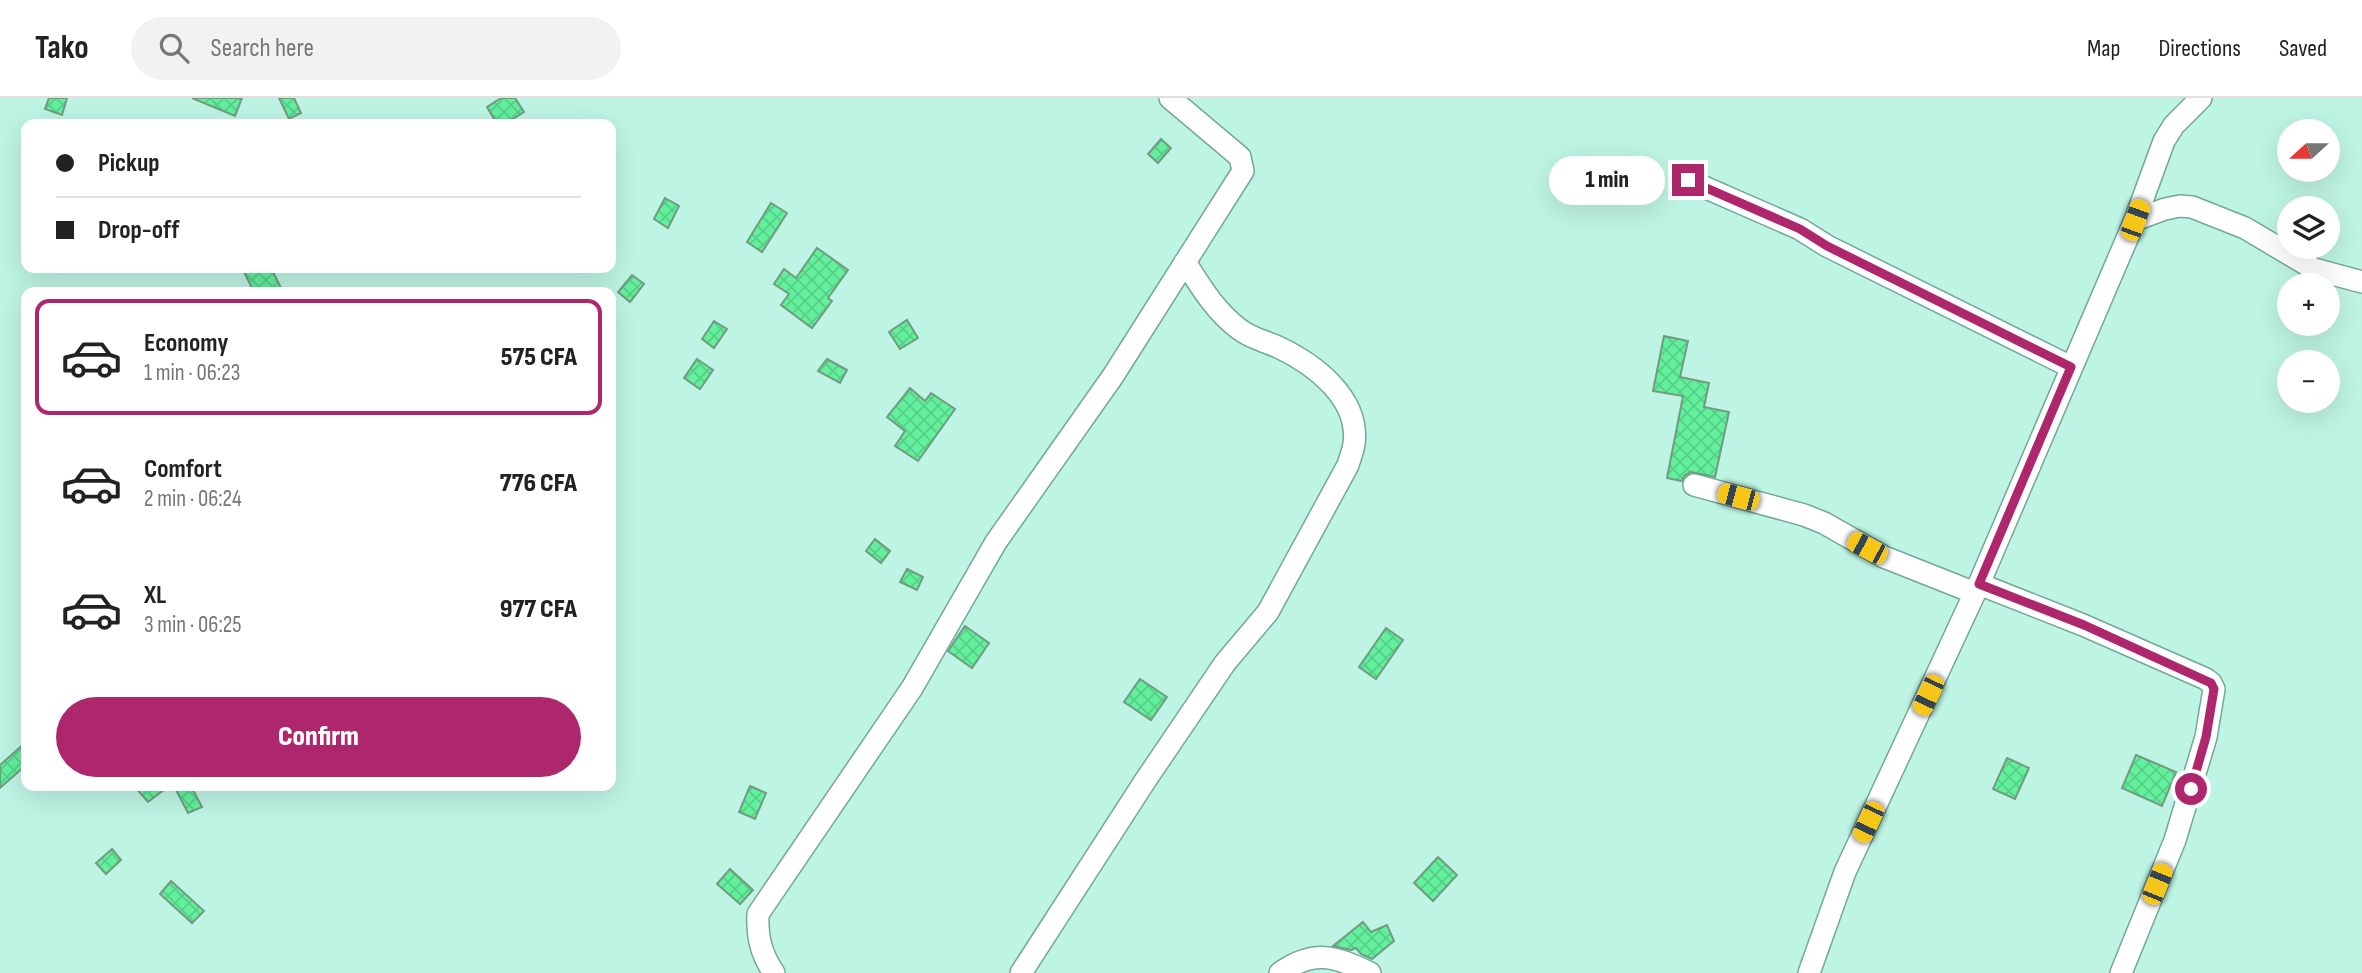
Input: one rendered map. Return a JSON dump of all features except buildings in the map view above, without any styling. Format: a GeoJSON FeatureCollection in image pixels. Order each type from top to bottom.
{"type":"FeatureCollection","features":[{"type":"Feature","properties":{"kind":"street"},"geometry":{"type":"LineString","coordinates":[[774,973],[764,958],[757,934],[758,914],[912,688],[996,541],[1113,376],[1243,171],[1240,157],[1170,98]]}},
{"type":"Feature","properties":{"kind":"street"},"geometry":{"type":"LineString","coordinates":[[1809,973],[1845,872],[1977,589],[2135,220],[2164,141],[2174,125],[2201,98]]}},
{"type":"Feature","properties":{"kind":"street"},"geometry":{"type":"LineString","coordinates":[[1688,180],[1800,229],[1827,246],[2071,367]]}},
{"type":"Feature","properties":{"kind":"street"},"geometry":{"type":"LineString","coordinates":[[2135,220],[2165,209],[2192,207],[2245,228],[2314,269],[2362,282]]}},
{"type":"Feature","properties":{"kind":"street"},"geometry":{"type":"LineString","coordinates":[[1021,973],[1137,792],[1218,674],[1268,612],[1348,465],[1354,442],[1353,427],[1345,403],[1333,385],[1309,364],[1277,346],[1253,339],[1223,316],[1185,262]]}},
{"type":"Feature","properties":{"kind":"street"},"geometry":{"type":"LineString","coordinates":[[1694,485],[1804,515],[1884,557],[2084,625],[2211,683],[2214,689],[2206,737],[2175,840],[2121,973]]}},
{"type":"Feature","properties":{"kind":"street"},"geometry":{"type":"LineString","coordinates":[[1280,973],[1297,962],[1314,957],[1333,957],[1370,973]]}},
{"type":"Feature","properties":{"kind":"route"},"geometry":{"type":"LineString","coordinates":[[1688,180],[1800,229],[1827,246],[2071,367],[1979,584],[2084,625],[2211,683],[2214,689],[2206,737],[2191,789]]}}]}
